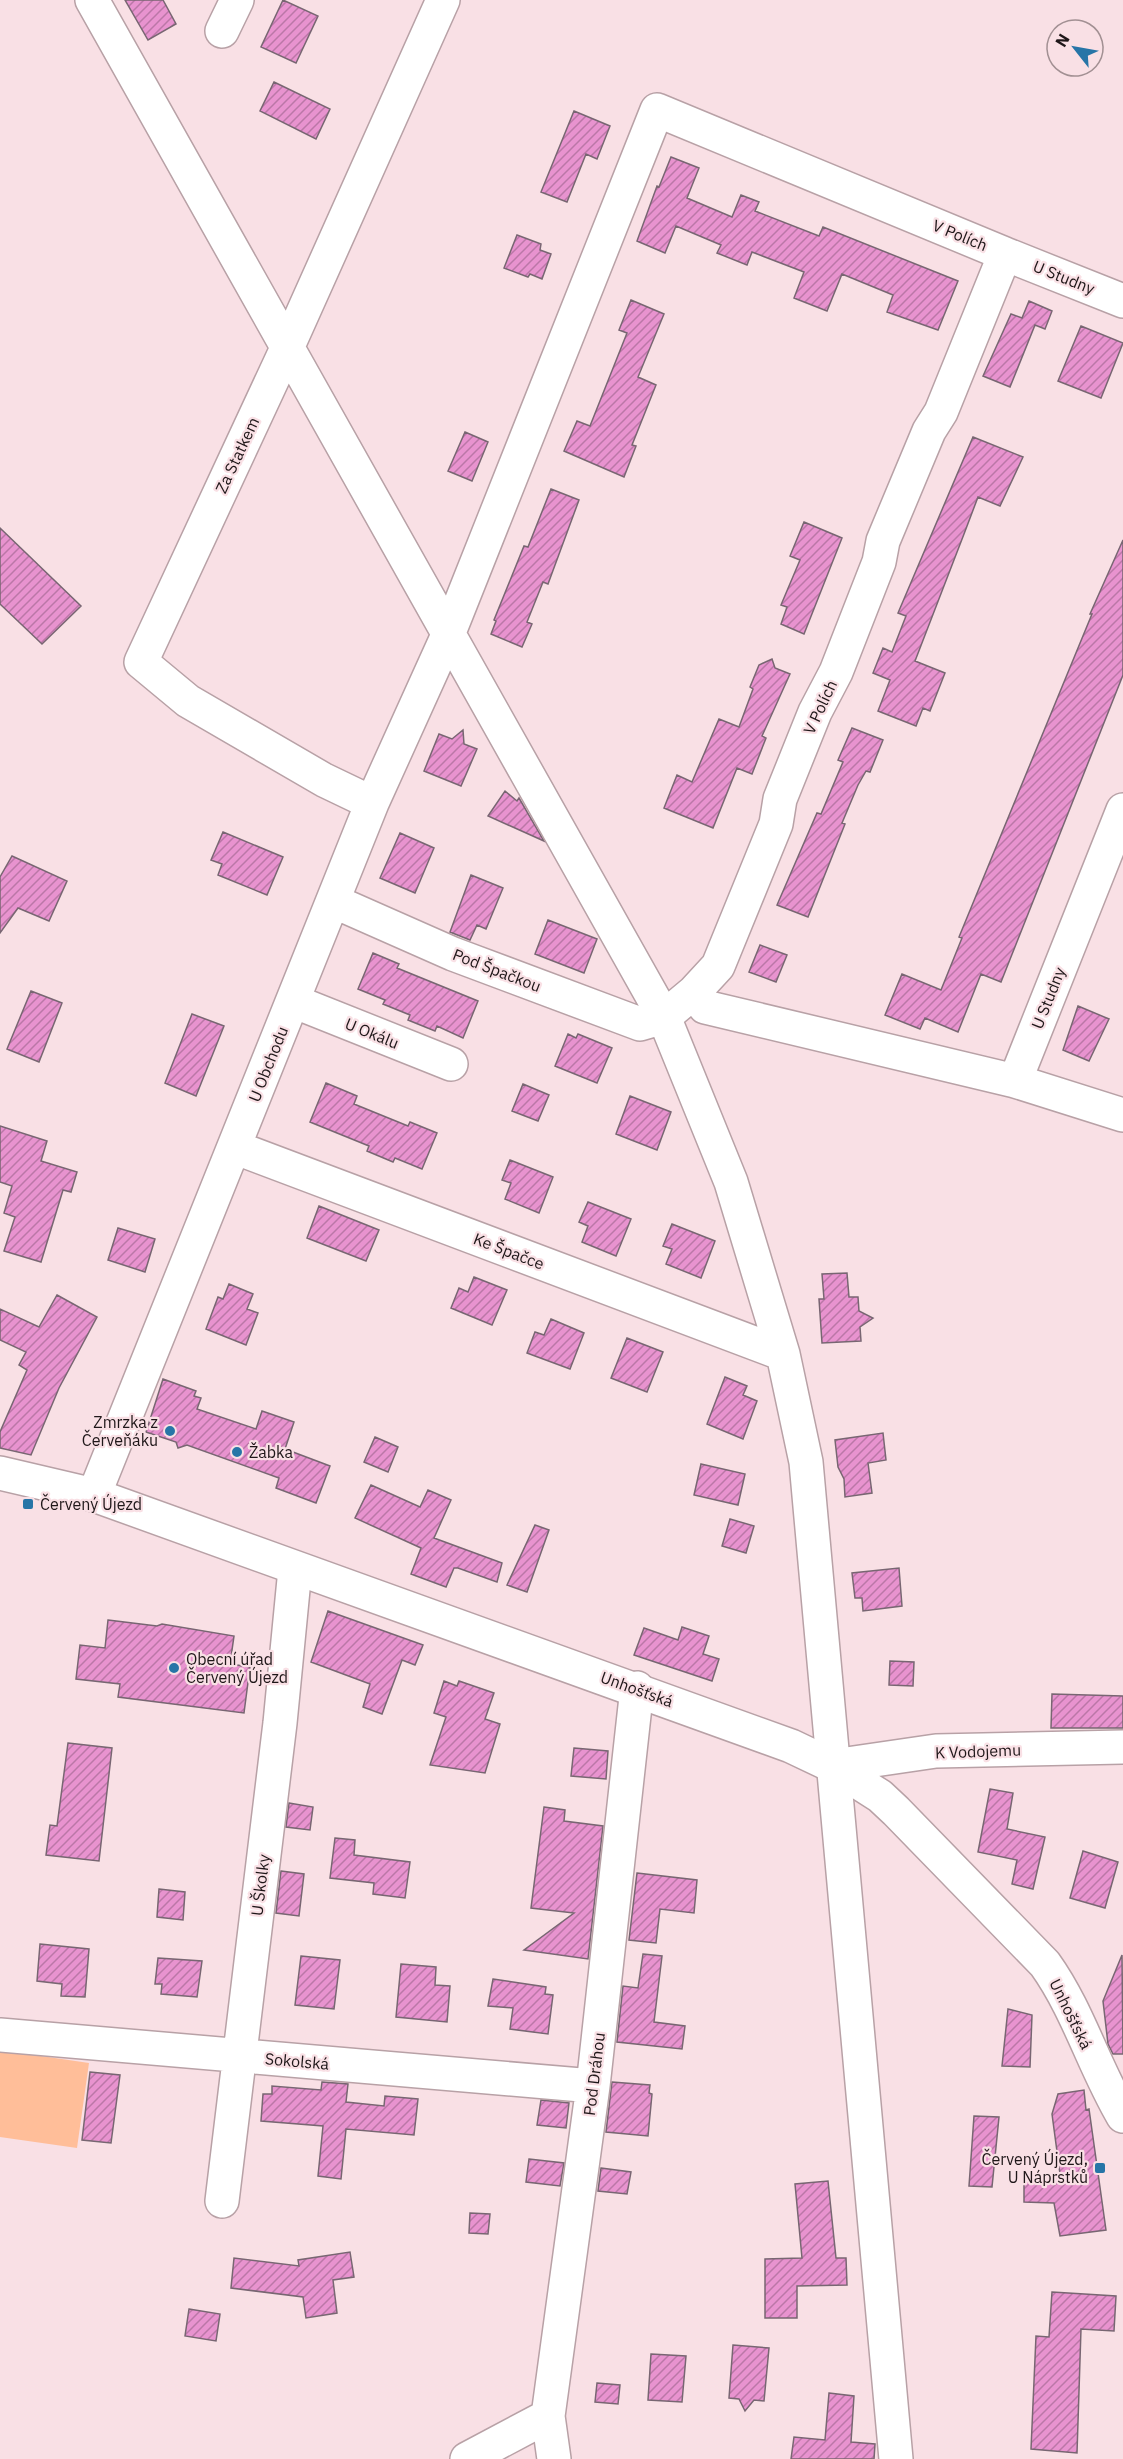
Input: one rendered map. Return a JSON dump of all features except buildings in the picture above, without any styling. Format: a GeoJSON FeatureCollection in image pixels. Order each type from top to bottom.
{"type":"FeatureCollection","features":[{"type":"Feature","properties":{"kind":"street"},"geometry":{"type":"LineString","coordinates":[[92,0],[664,1017],[731,1182],[783,1354],[806,1462],[896,2459]]}},
{"type":"Feature","properties":{"kind":"street"},"geometry":{"type":"LineString","coordinates":[[222,31],[237,0]]}},
{"type":"Feature","properties":{"kind":"street","name":"Za Statkem"},"geometry":{"type":"LineString","coordinates":[[372,803],[324,780],[188,701],[141,662],[288,346],[443,0]]}},
{"type":"Feature","properties":{"kind":"street","name":"V Polích"},"geometry":{"type":"LineString","coordinates":[[448,635],[657,110],[1005,254],[941,412],[928,431],[883,541],[879,562],[836,672],[815,712],[780,799],[776,824],[718,966],[694,992],[664,1017]]}},
{"type":"Feature","properties":{"kind":"street","name":"U Studny"},"geometry":{"type":"LineString","coordinates":[[1005,254],[1123,301]]}},
{"type":"Feature","properties":{"kind":"street","name":"U Obchodu"},"geometry":{"type":"LineString","coordinates":[[94,1495],[372,803],[448,635]]}},
{"type":"Feature","properties":{"kind":"street","name":"U Studny"},"geometry":{"type":"LineString","coordinates":[[1015,1081],[1123,810]]}},
{"type":"Feature","properties":{"kind":"street","name":"Pod Špačkou"},"geometry":{"type":"LineString","coordinates":[[333,901],[453,954],[640,1024],[664,1017]]}},
{"type":"Feature","properties":{"kind":"street"},"geometry":{"type":"LineString","coordinates":[[694,992],[705,1007],[1015,1081],[1123,1115]]}},
{"type":"Feature","properties":{"kind":"street","name":"U Okálu"},"geometry":{"type":"LineString","coordinates":[[293,1001],[451,1064]]}},
{"type":"Feature","properties":{"kind":"street","name":"Ke Špačce"},"geometry":{"type":"LineString","coordinates":[[234,1148],[783,1354]]}},
{"type":"Feature","properties":{"kind":"street","name":"Unhošťská"},"geometry":{"type":"LineString","coordinates":[[0,1473],[94,1495],[295,1569],[637,1688],[791,1746],[833,1766],[880,1796],[1045,1964],[1057,1981],[1105,2086],[1123,2116]]}},
{"type":"Feature","properties":{"kind":"street","name":"U Školky"},"geometry":{"type":"LineString","coordinates":[[222,2201],[280,1723],[295,1569]]}},
{"type":"Feature","properties":{"kind":"street","name":"Pod Dráhou"},"geometry":{"type":"LineString","coordinates":[[554,2459],[548,2416],[593,2086],[637,1688]]}},
{"type":"Feature","properties":{"kind":"street","name":"K Vodojemu"},"geometry":{"type":"LineString","coordinates":[[833,1766],[936,1751],[1123,1747]]}},
{"type":"Feature","properties":{"kind":"street","name":"Sokolská"},"geometry":{"type":"LineString","coordinates":[[0,2035],[593,2086]]}},
{"type":"Feature","properties":{"kind":"street"},"geometry":{"type":"LineString","coordinates":[[467,2459],[548,2416]]}},
{"type":"Feature","properties":{"kind":"shaded area"},"geometry":{"type":"Polygon","coordinates":[[[0,2050],[89,2063],[77,2148],[0,2137],[0,2050]]]}},
{"type":"Feature","properties":{"kind":"place","name":"Zmrzka z Červeňáku"},"geometry":{"type":"Point","coordinates":[170,1431]}},
{"type":"Feature","properties":{"kind":"place","name":"Žabka"},"geometry":{"type":"Point","coordinates":[237,1452]}},
{"type":"Feature","properties":{"kind":"place","name":"Červený Újezd"},"geometry":{"type":"Point","coordinates":[28,1504]}},
{"type":"Feature","properties":{"kind":"place","name":"Obecní úřad Červený Újezd"},"geometry":{"type":"Point","coordinates":[174,1668]}},
{"type":"Feature","properties":{"kind":"place","name":"Červený Újezd, U Náprstků"},"geometry":{"type":"Point","coordinates":[1100,2168]}}]}
